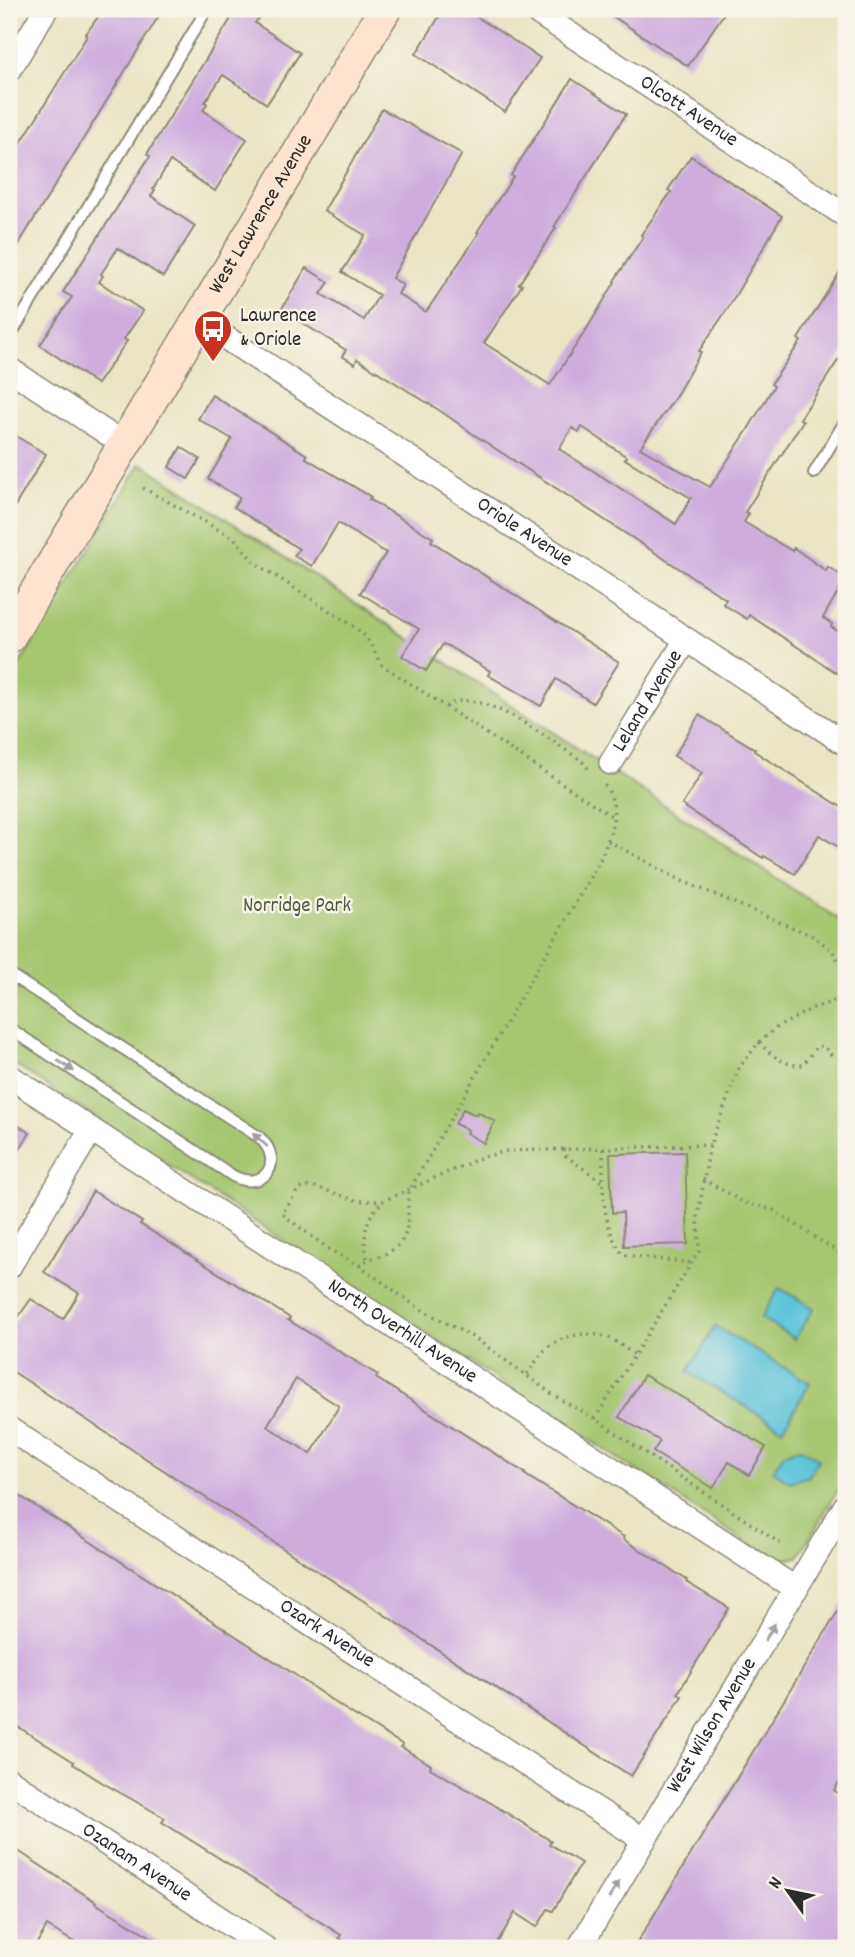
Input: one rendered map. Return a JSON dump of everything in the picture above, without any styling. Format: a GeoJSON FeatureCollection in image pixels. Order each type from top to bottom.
{"type":"FeatureCollection","features":[{"type":"Feature","properties":{"kind":"main road","name":"West Lawrence Avenue"},"geometry":{"type":"LineString","coordinates":[[9,637],[385,9]]}},
{"type":"Feature","properties":{"kind":"street"},"geometry":{"type":"LineString","coordinates":[[9,70],[46,9]]}},
{"type":"Feature","properties":{"kind":"street","name":"Olcott Avenue"},"geometry":{"type":"LineString","coordinates":[[543,12],[846,216]]}},
{"type":"Feature","properties":{"kind":"street","name":"Oriole Avenue"},"geometry":{"type":"LineString","coordinates":[[200,321],[846,744]]}},
{"type":"Feature","properties":{"kind":"street"},"geometry":{"type":"LineString","coordinates":[[9,369],[125,446]]}},
{"type":"Feature","properties":{"kind":"street","name":"Leland Avenue"},"geometry":{"type":"LineString","coordinates":[[602,772],[686,640]]}},
{"type":"Feature","properties":{"kind":"street","name":"North Overhill Avenue"},"geometry":{"type":"LineString","coordinates":[[9,1076],[796,1589]]}},
{"type":"Feature","properties":{"kind":"street"},"geometry":{"type":"LineString","coordinates":[[9,1267],[92,1130]]}},
{"type":"Feature","properties":{"kind":"street","name":"Ozark Avenue"},"geometry":{"type":"LineString","coordinates":[[9,1429],[644,1840]]}},
{"type":"Feature","properties":{"kind":"street","name":"West Wilson Avenue"},"geometry":{"type":"LineString","coordinates":[[579,1948],[846,1505]]}},
{"type":"Feature","properties":{"kind":"street","name":"Ozanam Avenue"},"geometry":{"type":"LineString","coordinates":[[9,1780],[265,1948]]}},
{"type":"Feature","properties":{"kind":"lane"},"geometry":{"type":"LineString","coordinates":[[9,338],[207,9]]}},
{"type":"Feature","properties":{"kind":"lane"},"geometry":{"type":"LineString","coordinates":[[814,472],[846,420]]}},
{"type":"Feature","properties":{"kind":"lane"},"geometry":{"type":"LineString","coordinates":[[9,974],[259,1137],[271,1152],[272,1160],[267,1171],[251,1182],[233,1177],[9,1028]]}},
{"type":"Feature","properties":{"kind":"path"},"geometry":{"type":"LineString","coordinates":[[144,488],[234,538],[254,562],[356,628],[366,637],[382,665],[613,817]]}},
{"type":"Feature","properties":{"kind":"path"},"geometry":{"type":"LineString","coordinates":[[360,1266],[367,1258],[385,1254],[403,1239],[409,1229],[409,1191],[600,862],[613,817],[615,803],[602,772],[499,709],[459,699],[446,707]]}},
{"type":"Feature","properties":{"kind":"path"},"geometry":{"type":"LineString","coordinates":[[608,841],[680,880],[813,936],[832,950],[846,973]]}},
{"type":"Feature","properties":{"kind":"path"},"geometry":{"type":"LineString","coordinates":[[595,1419],[699,1251],[697,1230],[710,1145],[739,1068],[759,1042],[794,1017],[846,997]]}},
{"type":"Feature","properties":{"kind":"path"},"geometry":{"type":"LineString","coordinates":[[837,999],[846,1026]]}},
{"type":"Feature","properties":{"kind":"path"},"geometry":{"type":"LineString","coordinates":[[759,1042],[774,1057],[788,1064],[803,1065],[817,1046],[825,1048],[834,1058]]}},
{"type":"Feature","properties":{"kind":"path"},"geometry":{"type":"LineString","coordinates":[[710,1145],[493,1154],[383,1201],[358,1201],[316,1187],[305,1187],[298,1190],[282,1214],[330,1250],[360,1266],[417,1307],[476,1339],[555,1396],[595,1419],[781,1544]]}},
{"type":"Feature","properties":{"kind":"path"},"geometry":{"type":"LineString","coordinates":[[603,1148],[602,1182],[609,1225],[614,1243],[623,1255],[691,1264]]}},
{"type":"Feature","properties":{"kind":"path"},"geometry":{"type":"LineString","coordinates":[[563,1149],[566,1156],[602,1182]]}},
{"type":"Feature","properties":{"kind":"path"},"geometry":{"type":"LineString","coordinates":[[704,1180],[745,1203],[773,1210],[846,1257]]}},
{"type":"Feature","properties":{"kind":"path"},"geometry":{"type":"LineString","coordinates":[[367,1258],[365,1226],[371,1213],[383,1201]]}},
{"type":"Feature","properties":{"kind":"path"},"geometry":{"type":"LineString","coordinates":[[527,1374],[545,1349],[556,1341],[587,1334],[612,1339],[635,1355]]}},
{"type":"Feature","properties":{"kind":"green space","name":"Norridge Park"},"geometry":{"type":"Polygon","coordinates":[[[141,463],[846,924],[846,1477],[798,1557],[775,1561],[9,1061],[9,682],[141,463]]]}},
{"type":"Feature","properties":{"kind":"water"},"geometry":{"type":"Polygon","coordinates":[[[779,1288],[814,1308],[795,1339],[761,1318],[779,1288]]]}},
{"type":"Feature","properties":{"kind":"water"},"geometry":{"type":"Polygon","coordinates":[[[715,1326],[810,1383],[783,1429],[688,1372],[715,1326]]]}},
{"type":"Feature","properties":{"kind":"water"},"geometry":{"type":"Polygon","coordinates":[[[801,1448],[819,1459],[809,1476],[790,1482],[773,1471],[784,1453],[801,1448]]]}},
{"type":"Feature","properties":{"kind":"building"},"geometry":{"type":"Polygon","coordinates":[[[104,9],[163,9],[9,260],[9,162],[87,36],[85,35],[104,9]]]}},
{"type":"Feature","properties":{"kind":"building"},"geometry":{"type":"Polygon","coordinates":[[[237,9],[245,9],[259,18],[255,23],[300,53],[267,104],[223,75],[205,102],[207,104],[203,110],[247,139],[215,191],[170,161],[151,196],[195,226],[163,277],[118,248],[101,274],[103,276],[99,282],[143,311],[124,339],[127,341],[97,384],[40,345],[72,297],[63,292],[150,156],[147,154],[237,9]]]}},
{"type":"Feature","properties":{"kind":"building"},"geometry":{"type":"Polygon","coordinates":[[[444,9],[465,9],[540,58],[505,112],[416,54],[444,9]]]}},
{"type":"Feature","properties":{"kind":"building"},"geometry":{"type":"Polygon","coordinates":[[[602,9],[727,9],[688,66],[602,9]]]}},
{"type":"Feature","properties":{"kind":"building"},"geometry":{"type":"Polygon","coordinates":[[[572,79],[626,114],[484,343],[550,385],[691,156],[782,216],[728,308],[699,351],[701,352],[674,399],[640,448],[710,487],[747,431],[774,386],[771,384],[801,341],[798,339],[846,262],[846,348],[745,512],[749,514],[744,522],[792,551],[794,548],[826,571],[828,567],[846,578],[823,618],[832,624],[831,627],[846,636],[846,679],[749,615],[747,619],[723,604],[726,599],[442,412],[357,359],[355,364],[342,356],[346,350],[281,310],[306,268],[329,282],[321,294],[364,320],[379,295],[342,272],[365,235],[324,211],[382,109],[462,154],[392,278],[403,285],[398,294],[426,312],[479,233],[477,232],[513,177],[511,175],[572,79]],[[582,427],[579,432],[572,428],[559,449],[676,524],[691,498],[625,459],[627,457],[582,427]]]}},
{"type":"Feature","properties":{"kind":"building"},"geometry":{"type":"Polygon","coordinates":[[[212,395],[619,662],[593,703],[556,679],[541,706],[488,675],[490,671],[443,644],[426,671],[402,656],[419,629],[360,593],[386,553],[338,523],[312,566],[294,556],[299,549],[234,507],[240,498],[208,479],[232,439],[198,419],[212,395]]]}},
{"type":"Feature","properties":{"kind":"building"},"geometry":{"type":"Polygon","coordinates":[[[9,432],[46,454],[9,516],[9,432]]]}},
{"type":"Feature","properties":{"kind":"building"},"geometry":{"type":"Polygon","coordinates":[[[181,447],[200,459],[188,479],[169,467],[181,447]]]}},
{"type":"Feature","properties":{"kind":"building"},"geometry":{"type":"Polygon","coordinates":[[[699,715],[846,810],[846,852],[819,835],[795,874],[764,856],[763,858],[682,805],[702,773],[674,756],[699,715]]]}},
{"type":"Feature","properties":{"kind":"building"},"geometry":{"type":"Polygon","coordinates":[[[463,1109],[476,1115],[477,1112],[495,1121],[484,1143],[466,1133],[468,1130],[455,1124],[463,1109]]]}},
{"type":"Feature","properties":{"kind":"building"},"geometry":{"type":"Polygon","coordinates":[[[9,1120],[30,1133],[9,1165],[9,1120]]]}},
{"type":"Feature","properties":{"kind":"building"},"geometry":{"type":"Polygon","coordinates":[[[685,1152],[688,1244],[624,1246],[623,1212],[612,1213],[610,1154],[685,1152]]]}},
{"type":"Feature","properties":{"kind":"building"},"geometry":{"type":"Polygon","coordinates":[[[93,1191],[142,1222],[140,1224],[290,1318],[288,1320],[378,1375],[376,1378],[624,1537],[623,1539],[687,1580],[686,1582],[729,1608],[678,1693],[682,1696],[631,1776],[9,1369],[9,1330],[31,1299],[63,1319],[79,1293],[44,1272],[93,1191]],[[296,1379],[267,1426],[311,1454],[339,1406],[296,1379]]]}},
{"type":"Feature","properties":{"kind":"building"},"geometry":{"type":"Polygon","coordinates":[[[644,1375],[766,1447],[749,1475],[729,1462],[713,1488],[653,1452],[660,1441],[619,1417],[644,1375]]]}},
{"type":"Feature","properties":{"kind":"building"},"geometry":{"type":"Polygon","coordinates":[[[9,1489],[403,1745],[401,1747],[431,1765],[430,1768],[491,1803],[581,1863],[553,1911],[548,1909],[537,1927],[515,1913],[494,1948],[357,1948],[339,1938],[341,1935],[162,1822],[165,1818],[103,1783],[9,1721],[9,1489]]]}},
{"type":"Feature","properties":{"kind":"building"},"geometry":{"type":"Polygon","coordinates":[[[846,1598],[846,1771],[834,1790],[846,1800],[846,1948],[714,1948],[701,1940],[696,1948],[634,1948],[846,1598]]]}},
{"type":"Feature","properties":{"kind":"building"},"geometry":{"type":"Polygon","coordinates":[[[9,1845],[95,1903],[169,1948],[84,1948],[47,1926],[34,1948],[9,1948],[9,1845]]]}},
{"type":"Feature","properties":{"kind":"place","name":"Lawrence & Oriole"},"geometry":{"type":"Point","coordinates":[213,363]}}]}
